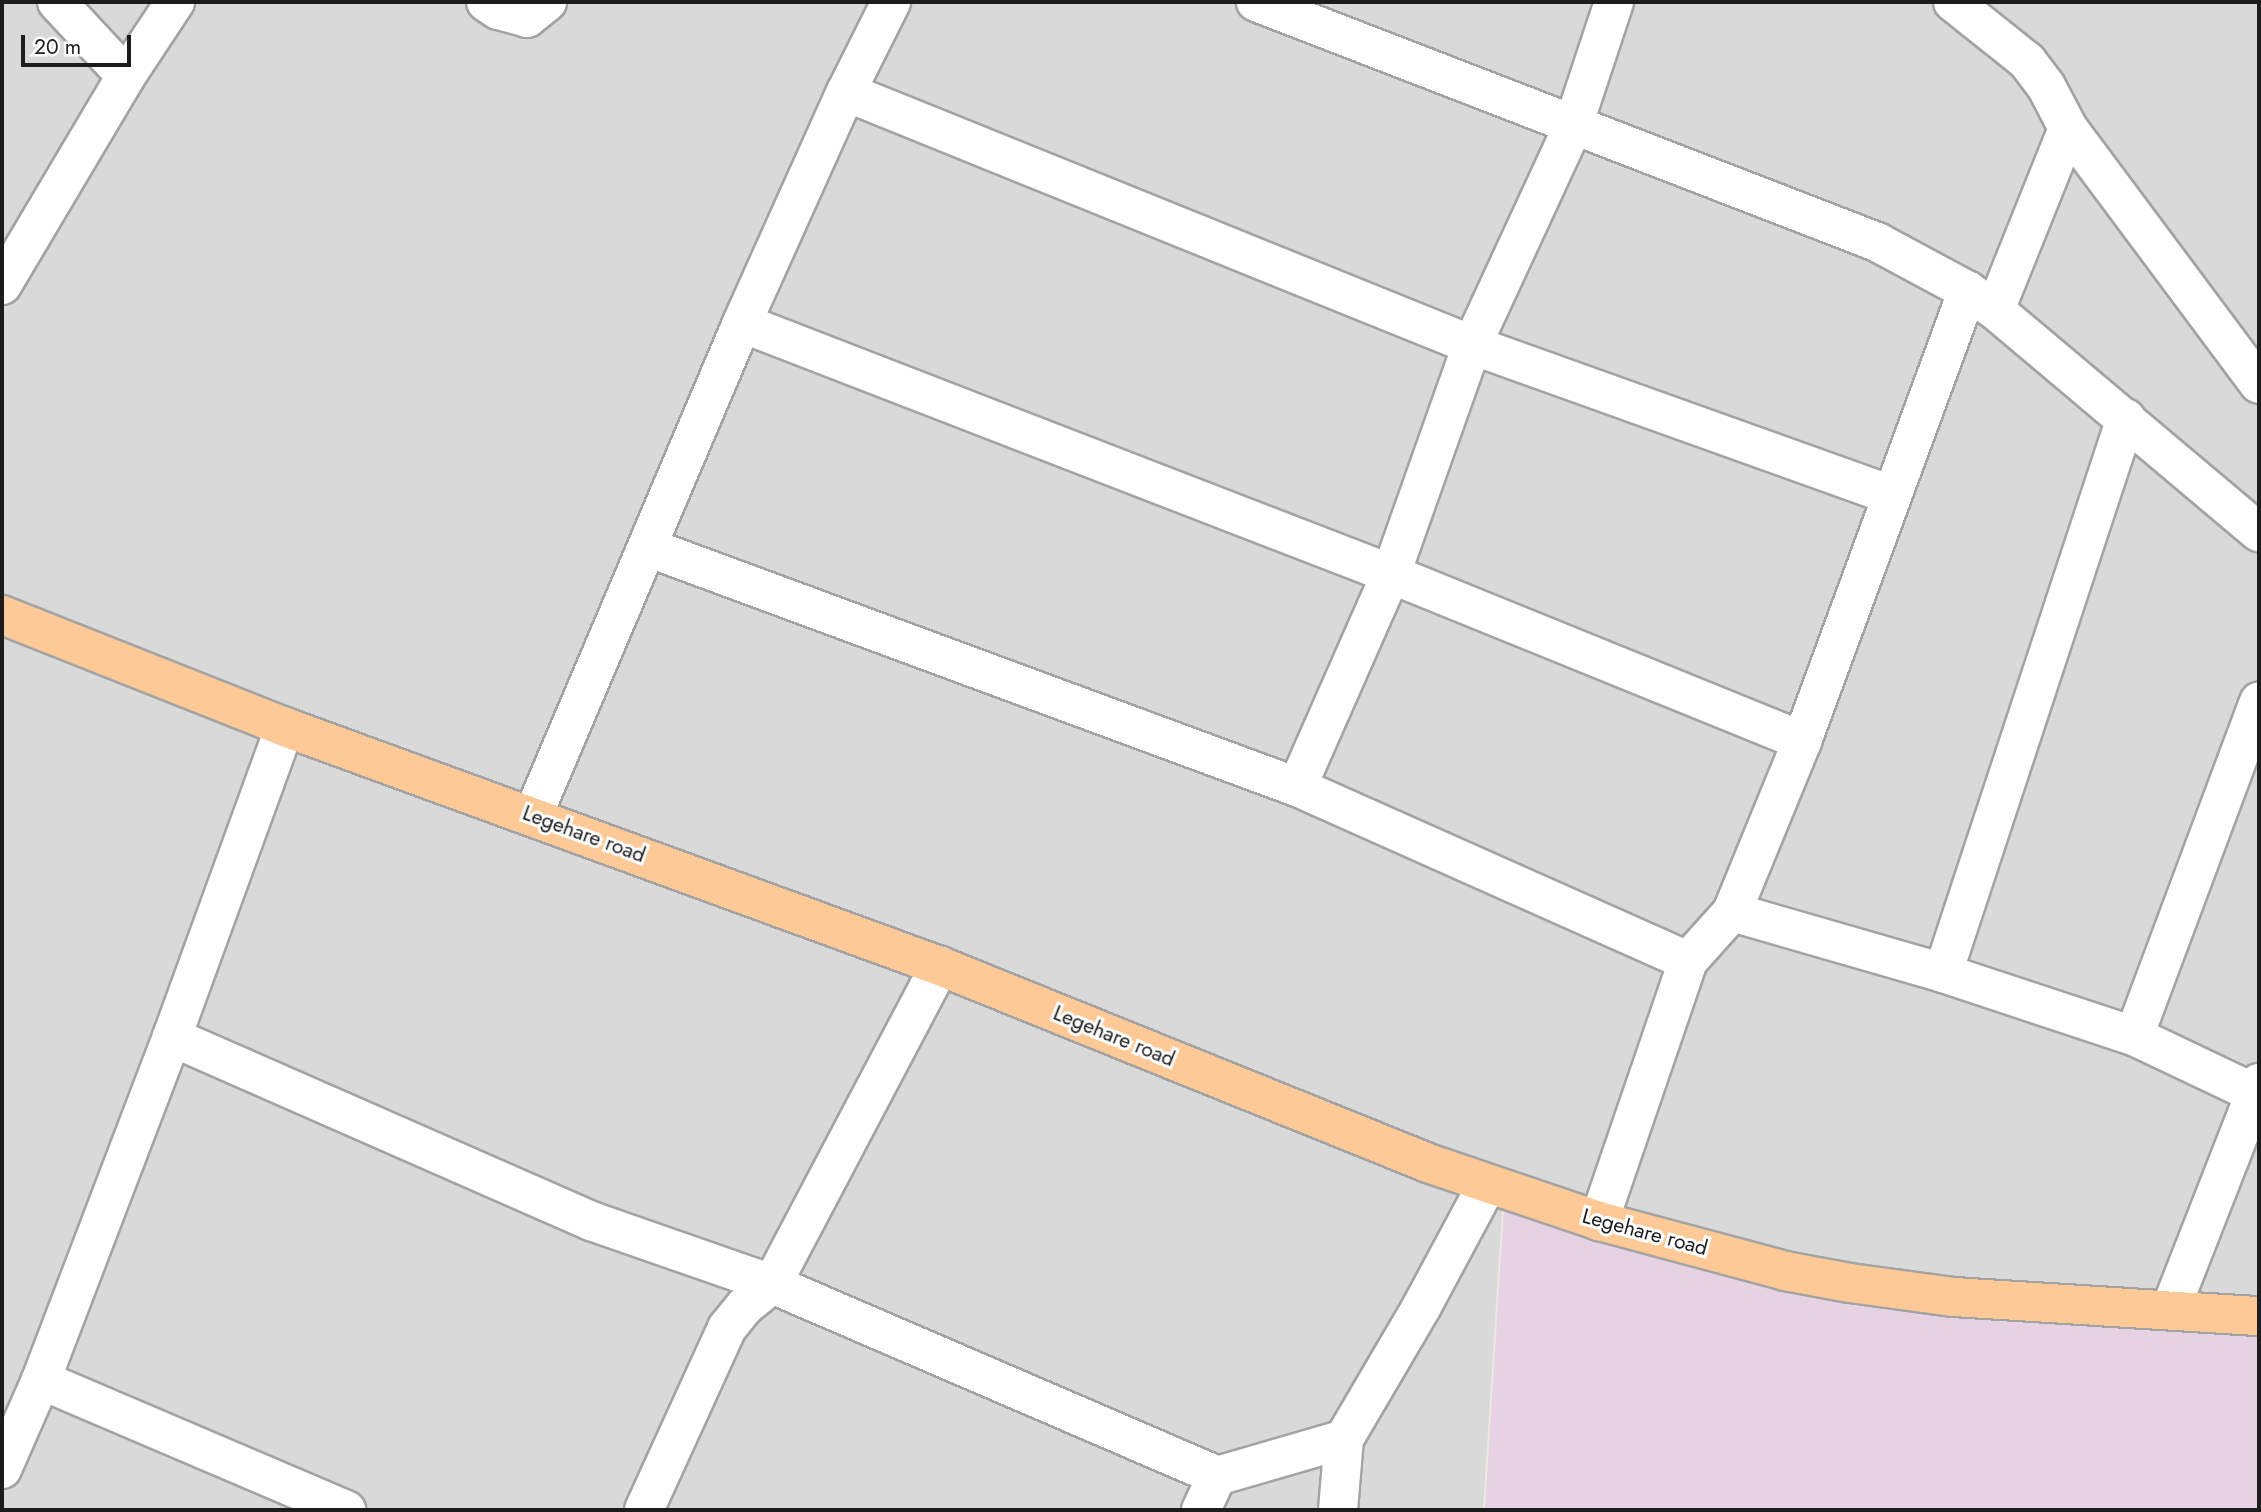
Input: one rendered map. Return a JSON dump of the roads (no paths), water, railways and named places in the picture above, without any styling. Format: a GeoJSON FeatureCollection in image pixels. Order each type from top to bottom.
{"type":"FeatureCollection","features":[{"type":"Feature","properties":{"kind":"main road","name":"Legehare road"},"geometry":{"type":"LineString","coordinates":[[2,615],[285,727],[533,815],[940,966],[1487,1185],[1599,1221],[1785,1271],[1850,1283],[1954,1297],[2171,1308],[2259,1316]]}},
{"type":"Feature","properties":{"kind":"street"},"geometry":{"type":"LineString","coordinates":[[57,2],[126,76]]}},
{"type":"Feature","properties":{"kind":"street"},"geometry":{"type":"LineString","coordinates":[[2,285],[126,76],[175,2]]}},
{"type":"Feature","properties":{"kind":"street"},"geometry":{"type":"LineString","coordinates":[[486,2],[498,10],[527,18],[547,2]]}},
{"type":"Feature","properties":{"kind":"street"},"geometry":{"type":"LineString","coordinates":[[533,815],[742,323],[846,92],[891,2]]}},
{"type":"Feature","properties":{"kind":"street"},"geometry":{"type":"LineString","coordinates":[[1256,2],[1877,242],[1982,301],[2126,418],[2259,532]]}},
{"type":"Feature","properties":{"kind":"street"},"geometry":{"type":"LineString","coordinates":[[1297,788],[1391,574],[1472,345],[1573,126],[1614,2]]}},
{"type":"Feature","properties":{"kind":"street"},"geometry":{"type":"LineString","coordinates":[[1953,2],[2027,61],[2046,86],[2068,128],[2259,384]]}},
{"type":"Feature","properties":{"kind":"street"},"geometry":{"type":"LineString","coordinates":[[846,92],[1472,345],[1892,495]]}},
{"type":"Feature","properties":{"kind":"street"},"geometry":{"type":"LineString","coordinates":[[1599,1221],[1689,961],[1732,912],[1802,741],[1892,495],[1982,301],[2068,128]]}},
{"type":"Feature","properties":{"kind":"street"},"geometry":{"type":"LineString","coordinates":[[742,323],[1391,574],[1802,741]]}},
{"type":"Feature","properties":{"kind":"street"},"geometry":{"type":"LineString","coordinates":[[1943,974],[2126,418]]}},
{"type":"Feature","properties":{"kind":"street"},"geometry":{"type":"LineString","coordinates":[[647,547],[1297,788],[1689,961]]}},
{"type":"Feature","properties":{"kind":"street"},"geometry":{"type":"LineString","coordinates":[[2134,1035],[2259,702]]}},
{"type":"Feature","properties":{"kind":"street"},"geometry":{"type":"LineString","coordinates":[[2,1469],[41,1380],[173,1037],[285,727]]}},
{"type":"Feature","properties":{"kind":"street"},"geometry":{"type":"LineString","coordinates":[[1732,912],[1943,974],[2134,1035],[2255,1100],[2171,1308]]}},
{"type":"Feature","properties":{"kind":"street"},"geometry":{"type":"LineString","coordinates":[[644,1510],[727,1328],[745,1306],[772,1284],[940,966]]}},
{"type":"Feature","properties":{"kind":"street"},"geometry":{"type":"LineString","coordinates":[[173,1037],[591,1221],[772,1284],[1217,1476],[1344,1439]]}},
{"type":"Feature","properties":{"kind":"street"},"geometry":{"type":"LineString","coordinates":[[1338,1510],[1344,1439],[1422,1306],[1487,1185]]}},
{"type":"Feature","properties":{"kind":"street"},"geometry":{"type":"LineString","coordinates":[[41,1380],[346,1510]]}},
{"type":"Feature","properties":{"kind":"street"},"geometry":{"type":"LineString","coordinates":[[1201,1510],[1217,1476]]}}]}
